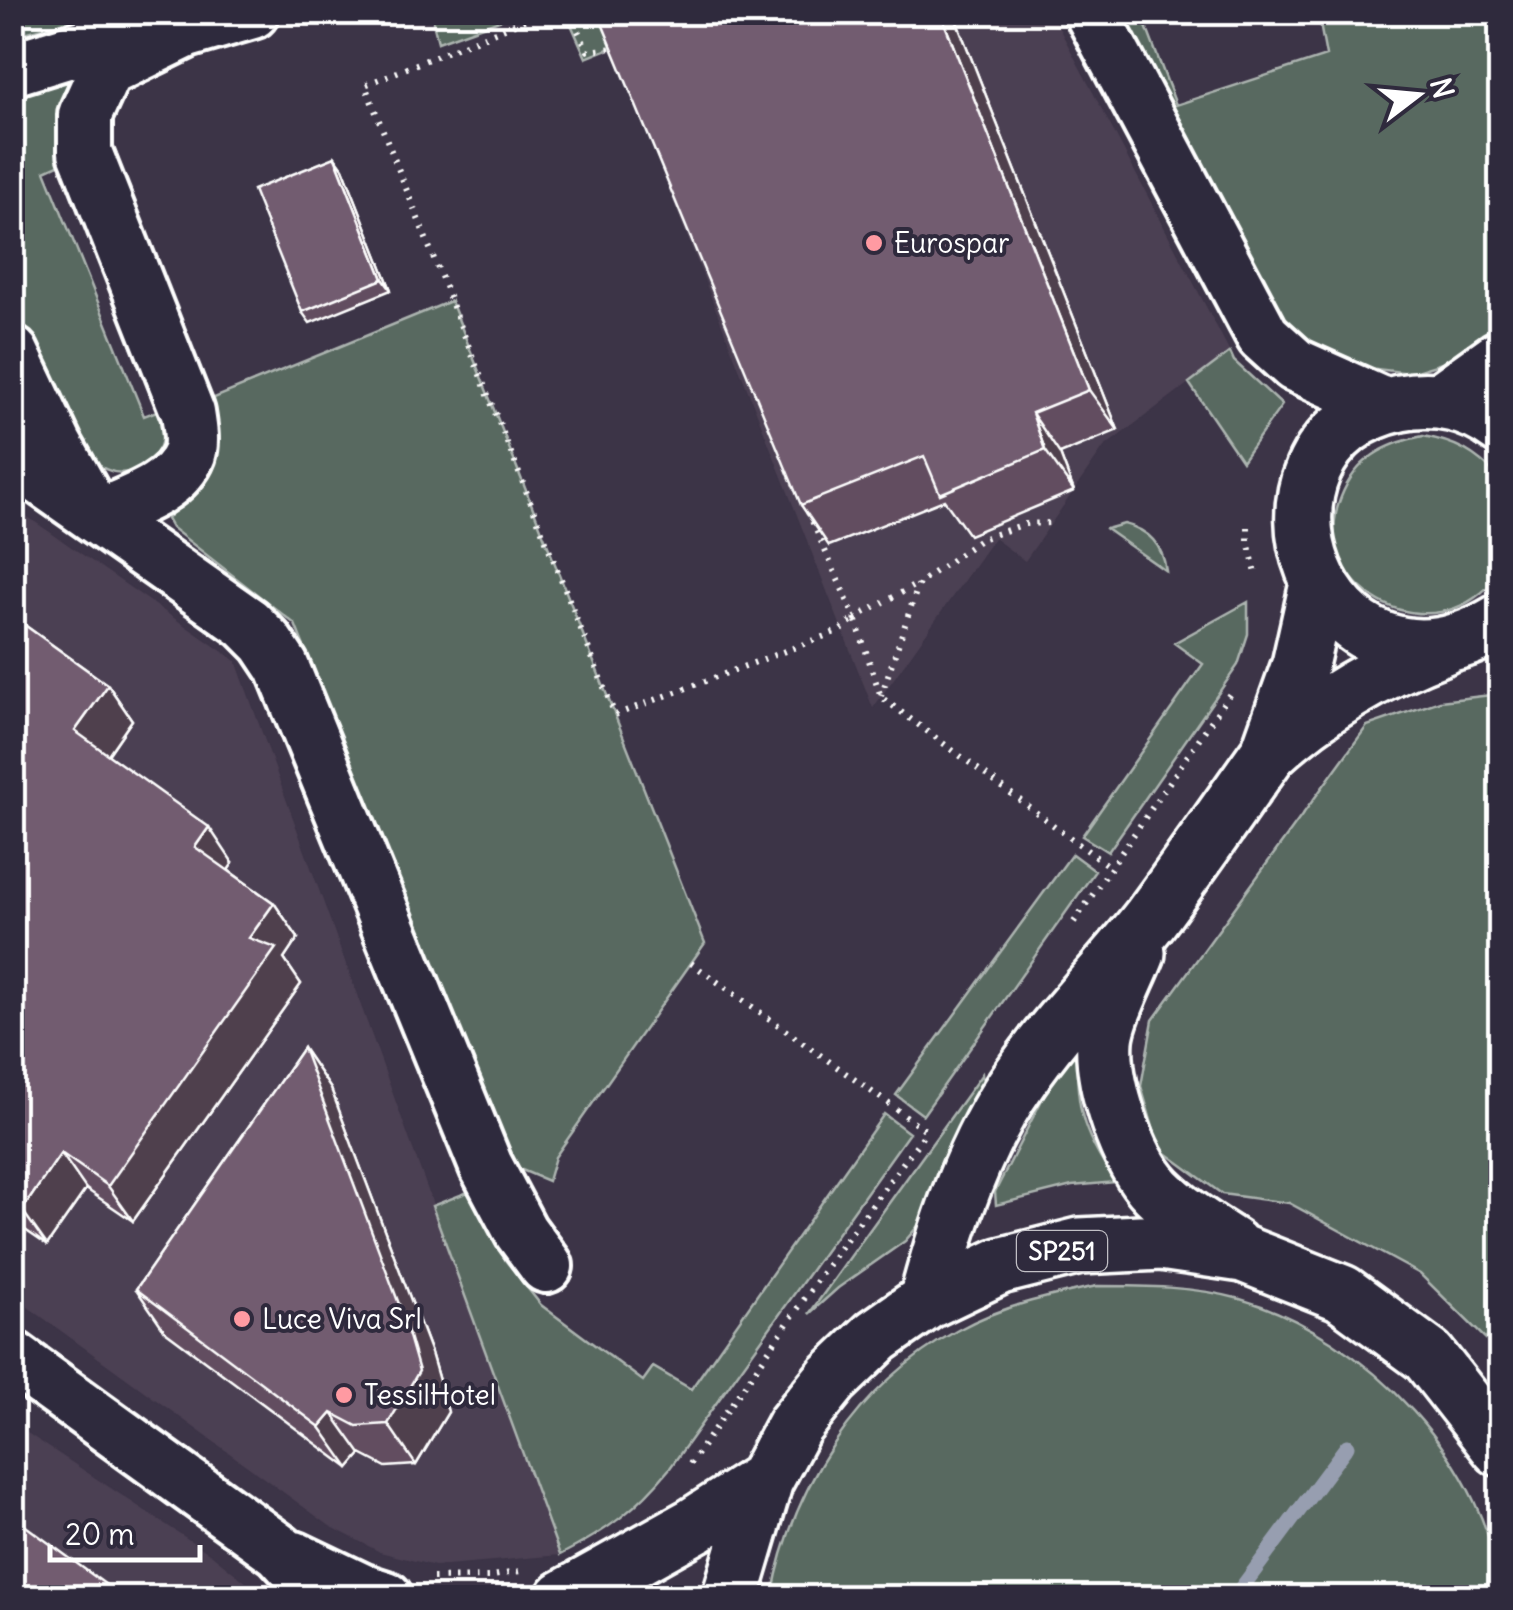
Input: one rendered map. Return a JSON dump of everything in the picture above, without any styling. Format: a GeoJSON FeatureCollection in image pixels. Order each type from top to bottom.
{"type":"FeatureCollection","features":[{"type":"Feature","properties":{"kind":"main road"},"geometry":{"type":"LineString","coordinates":[[1440,401],[1500,358]]}},
{"type":"Feature","properties":{"kind":"main road"},"geometry":{"type":"LineString","coordinates":[[1480,638],[1414,647],[1385,640],[1358,627],[1336,608],[1318,584],[1308,562],[1302,514],[1307,490],[1328,447],[1345,430],[1387,406],[1413,400],[1440,401],[1466,407],[1500,426]]}},
{"type":"Feature","properties":{"kind":"main road"},"geometry":{"type":"LineString","coordinates":[[1269,752],[1300,666],[1318,584]]}},
{"type":"Feature","properties":{"kind":"main road"},"geometry":{"type":"LineString","coordinates":[[1269,752],[1352,688],[1390,666],[1480,638]]}},
{"type":"Feature","properties":{"kind":"main road","name":"SP251"},"geometry":{"type":"LineString","coordinates":[[927,1301],[944,1238],[976,1158],[1018,1080],[1148,921],[1269,752]]}},
{"type":"Feature","properties":{"kind":"main road","name":"SP251"},"geometry":{"type":"LineString","coordinates":[[1148,921],[1105,1038],[1108,1088],[1136,1160],[1154,1188],[1179,1211],[1243,1254],[1342,1293],[1428,1356],[1500,1448]]}},
{"type":"Feature","properties":{"kind":"main road","name":"SP251"},"geometry":{"type":"LineString","coordinates":[[730,1598],[765,1480],[794,1426],[832,1379],[877,1336],[927,1301],[1000,1266],[1080,1246],[1161,1242],[1243,1254]]}},
{"type":"Feature","properties":{"kind":"main road","name":"SP251"},"geometry":{"type":"LineString","coordinates":[[556,1589],[695,1526],[765,1480]]}},
{"type":"Feature","properties":{"kind":"street"},"geometry":{"type":"LineString","coordinates":[[12,69],[96,43],[188,30],[252,12]]}},
{"type":"Feature","properties":{"kind":"street"},"geometry":{"type":"LineString","coordinates":[[1091,12],[1263,336],[1296,366],[1387,406]]}},
{"type":"Feature","properties":{"kind":"street"},"geometry":{"type":"LineString","coordinates":[[96,517],[165,485],[188,456],[191,433],[188,413],[85,152],[85,115],[105,70],[188,30]]}},
{"type":"Feature","properties":{"kind":"street"},"geometry":{"type":"LineString","coordinates":[[12,354],[56,446],[96,517]]}},
{"type":"Feature","properties":{"kind":"street"},"geometry":{"type":"LineString","coordinates":[[12,458],[247,623],[282,666],[486,1166],[520,1232],[546,1266]]}},
{"type":"Feature","properties":{"kind":"street"},"geometry":{"type":"LineString","coordinates":[[12,1358],[280,1551],[361,1590],[408,1588]]}},
{"type":"Feature","properties":{"kind":"street"},"geometry":{"type":"LineString","coordinates":[[280,1551],[323,1598]]}},
{"type":"Feature","properties":{"kind":"path"},"geometry":{"type":"LineString","coordinates":[[544,12],[366,85],[615,715],[842,630],[981,539],[1025,524],[1051,523]]}},
{"type":"Feature","properties":{"kind":"path"},"geometry":{"type":"LineString","coordinates":[[569,12],[588,51],[613,48],[621,53]]}},
{"type":"Feature","properties":{"kind":"path"},"geometry":{"type":"LineString","coordinates":[[800,494],[856,618],[881,697],[1111,868]]}},
{"type":"Feature","properties":{"kind":"path"},"geometry":{"type":"LineString","coordinates":[[1248,515],[1248,542],[1259,585]]}},
{"type":"Feature","properties":{"kind":"path"},"geometry":{"type":"LineString","coordinates":[[881,697],[919,583]]}},
{"type":"Feature","properties":{"kind":"path"},"geometry":{"type":"LineString","coordinates":[[1070,928],[1240,679]]}},
{"type":"Feature","properties":{"kind":"path"},"geometry":{"type":"LineString","coordinates":[[691,963],[927,1131]]}},
{"type":"Feature","properties":{"kind":"path"},"geometry":{"type":"LineString","coordinates":[[689,1465],[938,1115]]}},
{"type":"Feature","properties":{"kind":"path"},"geometry":{"type":"LineString","coordinates":[[408,1588],[488,1577],[556,1589]]}},
{"type":"Feature","properties":{"kind":"shaded area","name":"Eurospar"},"geometry":{"type":"Polygon","coordinates":[[[697,13],[1051,13],[1230,352],[1104,447],[1025,561],[994,538],[873,708],[613,48],[697,13]]]}},
{"type":"Feature","properties":{"kind":"shaded area"},"geometry":{"type":"Polygon","coordinates":[[[12,506],[236,661],[560,1555],[435,1566],[380,1552],[330,1526],[13,1296],[12,506]]]}},
{"type":"Feature","properties":{"kind":"shaded area"},"geometry":{"type":"Polygon","coordinates":[[[12,1423],[212,1555],[264,1597],[13,1597],[12,1423]]]}},
{"type":"Feature","properties":{"kind":"green space"},"geometry":{"type":"Polygon","coordinates":[[[13,12],[99,12],[99,13],[13,36],[13,12]]]}},
{"type":"Feature","properties":{"kind":"green space"},"geometry":{"type":"Polygon","coordinates":[[[435,12],[505,13],[508,17],[438,42],[433,23],[435,12]]]}},
{"type":"Feature","properties":{"kind":"green space"},"geometry":{"type":"Polygon","coordinates":[[[566,13],[697,13],[586,58],[566,13]]]}},
{"type":"Feature","properties":{"kind":"green space"},"geometry":{"type":"Polygon","coordinates":[[[1115,13],[1141,13],[1176,105],[1326,56],[1318,13],[1500,13],[1500,325],[1455,359],[1410,373],[1359,367],[1325,352],[1272,315],[1115,13]]]}},
{"type":"Feature","properties":{"kind":"green space"},"geometry":{"type":"Polygon","coordinates":[[[56,82],[73,83],[65,162],[45,171],[144,416],[162,409],[163,432],[157,452],[146,464],[122,473],[100,466],[80,447],[62,420],[13,305],[12,97],[56,82]]]}},
{"type":"Feature","properties":{"kind":"green space"},"geometry":{"type":"Polygon","coordinates":[[[451,301],[705,943],[555,1157],[548,1181],[517,1168],[499,1136],[295,624],[172,528],[167,519],[197,492],[211,470],[216,448],[214,398],[451,301]]]}},
{"type":"Feature","properties":{"kind":"green space"},"geometry":{"type":"Polygon","coordinates":[[[1230,352],[1234,361],[1282,405],[1242,461],[1189,383],[1230,352]]]}},
{"type":"Feature","properties":{"kind":"green space"},"geometry":{"type":"Polygon","coordinates":[[[1423,436],[1464,449],[1498,477],[1502,555],[1497,576],[1481,593],[1454,608],[1426,613],[1398,609],[1373,597],[1352,579],[1339,555],[1334,527],[1341,497],[1363,463],[1384,449],[1423,436]]]}},
{"type":"Feature","properties":{"kind":"green space"},"geometry":{"type":"Polygon","coordinates":[[[1124,524],[1154,540],[1166,571],[1106,529],[1124,524]]]}},
{"type":"Feature","properties":{"kind":"green space"},"geometry":{"type":"Polygon","coordinates":[[[1248,602],[1248,634],[1238,665],[1108,852],[1082,836],[1203,664],[1174,643],[1248,602]]]}},
{"type":"Feature","properties":{"kind":"green space"},"geometry":{"type":"Polygon","coordinates":[[[1500,694],[1500,1353],[1420,1274],[1289,1203],[1222,1194],[1159,1148],[1141,1086],[1153,1020],[1367,726],[1440,701],[1500,694]]]}},
{"type":"Feature","properties":{"kind":"green space"},"geometry":{"type":"Polygon","coordinates":[[[1072,854],[1095,871],[923,1115],[896,1095],[1072,854]]]}},
{"type":"Feature","properties":{"kind":"green space"},"geometry":{"type":"Polygon","coordinates":[[[1077,1041],[1082,1116],[1094,1147],[1116,1182],[1072,1186],[996,1205],[995,1192],[1054,1076],[1077,1041]]]}},
{"type":"Feature","properties":{"kind":"green space"},"geometry":{"type":"Polygon","coordinates":[[[982,1074],[983,1084],[964,1118],[924,1219],[905,1241],[838,1288],[809,1314],[982,1074]]]}},
{"type":"Feature","properties":{"kind":"green space"},"geometry":{"type":"Polygon","coordinates":[[[884,1114],[909,1133],[670,1468],[620,1518],[560,1555],[432,1206],[468,1192],[506,1261],[541,1305],[643,1381],[653,1367],[691,1389],[884,1114]]]}},
{"type":"Feature","properties":{"kind":"green space"},"geometry":{"type":"Polygon","coordinates":[[[1097,1286],[1187,1289],[1240,1299],[1286,1316],[1332,1342],[1375,1374],[1414,1412],[1447,1454],[1473,1500],[1492,1548],[1500,1597],[772,1597],[795,1517],[813,1479],[860,1410],[889,1379],[958,1330],[991,1314],[1097,1286]]]}},
{"type":"Feature","properties":{"kind":"building","name":"Eurospar"},"geometry":{"type":"Polygon","coordinates":[[[607,12],[940,12],[1089,390],[1032,413],[1045,450],[940,494],[924,456],[801,505],[599,16],[607,12]]]}},
{"type":"Feature","properties":{"kind":"building"},"geometry":{"type":"Polygon","coordinates":[[[335,157],[383,279],[302,312],[253,190],[335,157]]]}},
{"type":"Feature","properties":{"kind":"building"},"geometry":{"type":"Polygon","coordinates":[[[12,616],[108,685],[75,731],[209,827],[195,847],[274,903],[249,938],[276,948],[108,1186],[61,1153],[22,1210],[12,1203],[12,616]]]}},
{"type":"Feature","properties":{"kind":"building"},"geometry":{"type":"Polygon","coordinates":[[[303,1048],[402,1312],[419,1371],[388,1424],[357,1426],[332,1413],[320,1427],[136,1289],[303,1048]]]}},
{"type":"Feature","properties":{"kind":"building"},"geometry":{"type":"Polygon","coordinates":[[[12,1516],[124,1598],[12,1598],[12,1516]]]}},
{"type":"Feature","properties":{"kind":"waterway"},"geometry":{"type":"LineString","coordinates":[[1234,1598],[1347,1446]]}},
{"type":"Feature","properties":{"kind":"place","name":"Eurospar"},"geometry":{"type":"Point","coordinates":[874,243]}},
{"type":"Feature","properties":{"kind":"place","name":"Luce Viva Srl"},"geometry":{"type":"Point","coordinates":[242,1319]}},
{"type":"Feature","properties":{"kind":"place","name":"TessilHotel"},"geometry":{"type":"Point","coordinates":[344,1395]}}]}
